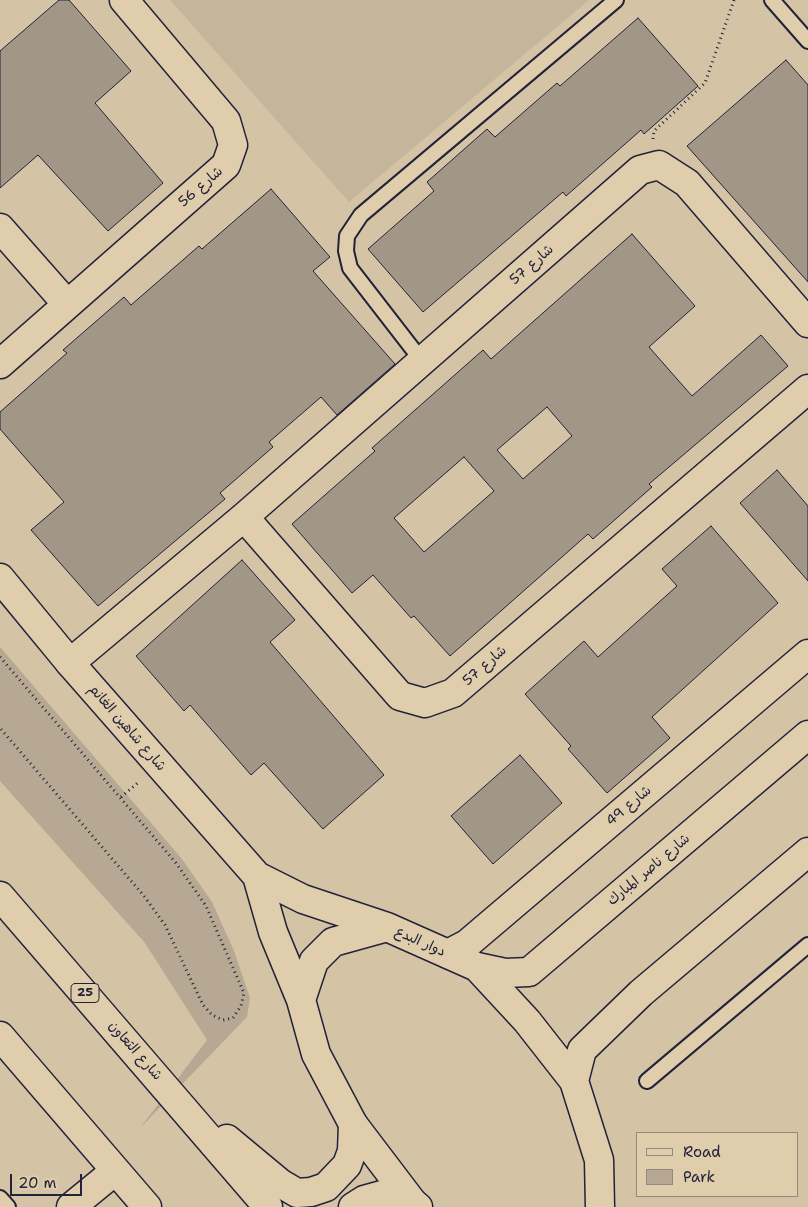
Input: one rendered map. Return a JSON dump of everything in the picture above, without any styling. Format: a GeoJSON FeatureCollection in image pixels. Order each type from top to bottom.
{"type":"FeatureCollection","features":[{"type":"Feature","properties":{"kind":"street","name":"شارع 56"},"geometry":{"type":"LineString","coordinates":[[0,364],[226,165],[233,145],[226,121],[124,0]]}},
{"type":"Feature","properties":{"kind":"street"},"geometry":{"type":"LineString","coordinates":[[650,167],[659,165],[687,183],[808,323]]}},
{"type":"Feature","properties":{"kind":"street","name":"شارع 57"},"geometry":{"type":"LineString","coordinates":[[70,663],[244,517],[640,170],[650,167]]}},
{"type":"Feature","properties":{"kind":"street"},"geometry":{"type":"LineString","coordinates":[[0,228],[67,304]]}},
{"type":"Feature","properties":{"kind":"street","name":"شارع 57"},"geometry":{"type":"LineString","coordinates":[[244,517],[400,696],[425,703],[453,694],[808,389]]}},
{"type":"Feature","properties":{"kind":"street","name":"شارع شاهين الغانم"},"geometry":{"type":"LineString","coordinates":[[0,578],[70,663],[257,876],[303,899],[387,927]]}},
{"type":"Feature","properties":{"kind":"street","name":"شارع 49"},"geometry":{"type":"LineString","coordinates":[[448,954],[467,944],[808,654]]}},
{"type":"Feature","properties":{"kind":"street","name":"شارع ناصر المبارك"},"geometry":{"type":"LineString","coordinates":[[477,967],[505,973],[529,972],[808,734]]}},
{"type":"Feature","properties":{"kind":"street"},"geometry":{"type":"LineString","coordinates":[[574,1081],[582,1050],[641,993],[808,852]]}},
{"type":"Feature","properties":{"kind":"street","name":"شارع شاهين الغانم"},"geometry":{"type":"LineString","coordinates":[[257,876],[273,932],[301,1000]]}},
{"type":"Feature","properties":{"kind":"street","name":"شارع التعاون"},"geometry":{"type":"LineString","coordinates":[[0,896],[268,1207]]}},
{"type":"Feature","properties":{"kind":"street","name":"دوار البدع"},"geometry":{"type":"LineString","coordinates":[[301,1000],[314,961],[332,942],[387,927],[477,967],[527,1021],[574,1081],[599,1160],[600,1207]]}},
{"type":"Feature","properties":{"kind":"street"},"geometry":{"type":"LineString","coordinates":[[301,1000],[316,1054],[353,1124],[416,1205]]}},
{"type":"Feature","properties":{"kind":"street"},"geometry":{"type":"LineString","coordinates":[[0,1036],[146,1207]]}},
{"type":"Feature","properties":{"kind":"street"},"geometry":{"type":"LineString","coordinates":[[170,1091],[280,1183],[297,1193],[311,1192],[326,1187],[340,1175],[347,1165],[352,1151],[353,1124]]}},
{"type":"Feature","properties":{"kind":"street"},"geometry":{"type":"LineString","coordinates":[[599,1160],[610,1207]]}},
{"type":"Feature","properties":{"kind":"street"},"geometry":{"type":"LineString","coordinates":[[71,1207],[115,1171]]}},
{"type":"Feature","properties":{"kind":"street"},"geometry":{"type":"LineString","coordinates":[[353,1207],[364,1200],[382,1195],[416,1205]]}},
{"type":"Feature","properties":{"kind":"lane"},"geometry":{"type":"LineString","coordinates":[[422,361],[350,268],[346,251],[347,236],[361,215],[616,0]]}},
{"type":"Feature","properties":{"kind":"lane"},"geometry":{"type":"LineString","coordinates":[[772,0],[808,41]]}},
{"type":"Feature","properties":{"kind":"lane"},"geometry":{"type":"LineString","coordinates":[[648,1081],[808,946]]}},
{"type":"Feature","properties":{"kind":"lane"},"geometry":{"type":"LineString","coordinates":[[0,1198],[8,1207]]}},
{"type":"Feature","properties":{"kind":"path"},"geometry":{"type":"LineString","coordinates":[[650,167],[654,131],[705,83],[734,0]]}},
{"type":"Feature","properties":{"kind":"path"},"geometry":{"type":"LineString","coordinates":[[0,657],[176,863],[206,906],[244,993],[241,1006],[233,1018],[222,1020],[202,1005],[165,925],[144,896],[0,728]]}},
{"type":"Feature","properties":{"kind":"shaded area"},"geometry":{"type":"Polygon","coordinates":[[[170,0],[589,0],[349,202],[170,0]]]}},
{"type":"Feature","properties":{"kind":"green space"},"geometry":{"type":"Polygon","coordinates":[[[0,647],[182,859],[212,902],[234,951],[250,998],[247,1017],[140,1128],[207,1040],[145,943],[0,781],[0,647]]]}},
{"type":"Feature","properties":{"kind":"building"},"geometry":{"type":"Polygon","coordinates":[[[59,0],[69,0],[131,71],[95,103],[163,183],[108,231],[38,155],[0,188],[0,51],[59,0]]]}},
{"type":"Feature","properties":{"kind":"building"},"geometry":{"type":"Polygon","coordinates":[[[638,18],[698,86],[644,134],[641,130],[566,196],[563,192],[423,312],[368,249],[434,191],[427,182],[487,129],[495,137],[557,83],[560,86],[638,18]]]}},
{"type":"Feature","properties":{"kind":"building"},"geometry":{"type":"Polygon","coordinates":[[[786,60],[808,85],[808,282],[687,146],[786,60]]]}},
{"type":"Feature","properties":{"kind":"building"},"geometry":{"type":"Polygon","coordinates":[[[271,189],[330,257],[313,271],[395,364],[337,415],[321,397],[269,442],[273,447],[220,493],[225,499],[98,606],[31,530],[64,502],[0,429],[0,412],[67,353],[63,350],[124,297],[131,305],[199,246],[202,249],[271,189]]]}},
{"type":"Feature","properties":{"kind":"building"},"geometry":{"type":"Polygon","coordinates":[[[632,234],[695,306],[649,347],[692,396],[761,335],[788,366],[649,484],[652,487],[593,539],[588,534],[450,656],[414,616],[411,618],[373,575],[352,593],[292,524],[375,451],[372,448],[483,350],[491,359],[632,234]],[[547,407],[497,450],[523,479],[572,436],[547,407]],[[464,457],[394,518],[424,552],[494,491],[464,457]]]}},
{"type":"Feature","properties":{"kind":"building"},"geometry":{"type":"Polygon","coordinates":[[[777,470],[808,506],[808,581],[740,503],[777,470]]]}},
{"type":"Feature","properties":{"kind":"building"},"geometry":{"type":"Polygon","coordinates":[[[711,526],[778,603],[652,717],[670,738],[607,793],[568,749],[571,746],[525,694],[584,641],[598,657],[677,586],[662,569],[711,526]]]}},
{"type":"Feature","properties":{"kind":"building"},"geometry":{"type":"Polygon","coordinates":[[[242,560],[295,620],[270,642],[384,775],[323,829],[264,763],[251,775],[190,705],[184,711],[136,656],[242,560]]]}},
{"type":"Feature","properties":{"kind":"building"},"geometry":{"type":"Polygon","coordinates":[[[520,755],[562,803],[493,864],[451,816],[520,755]]]}}]}
